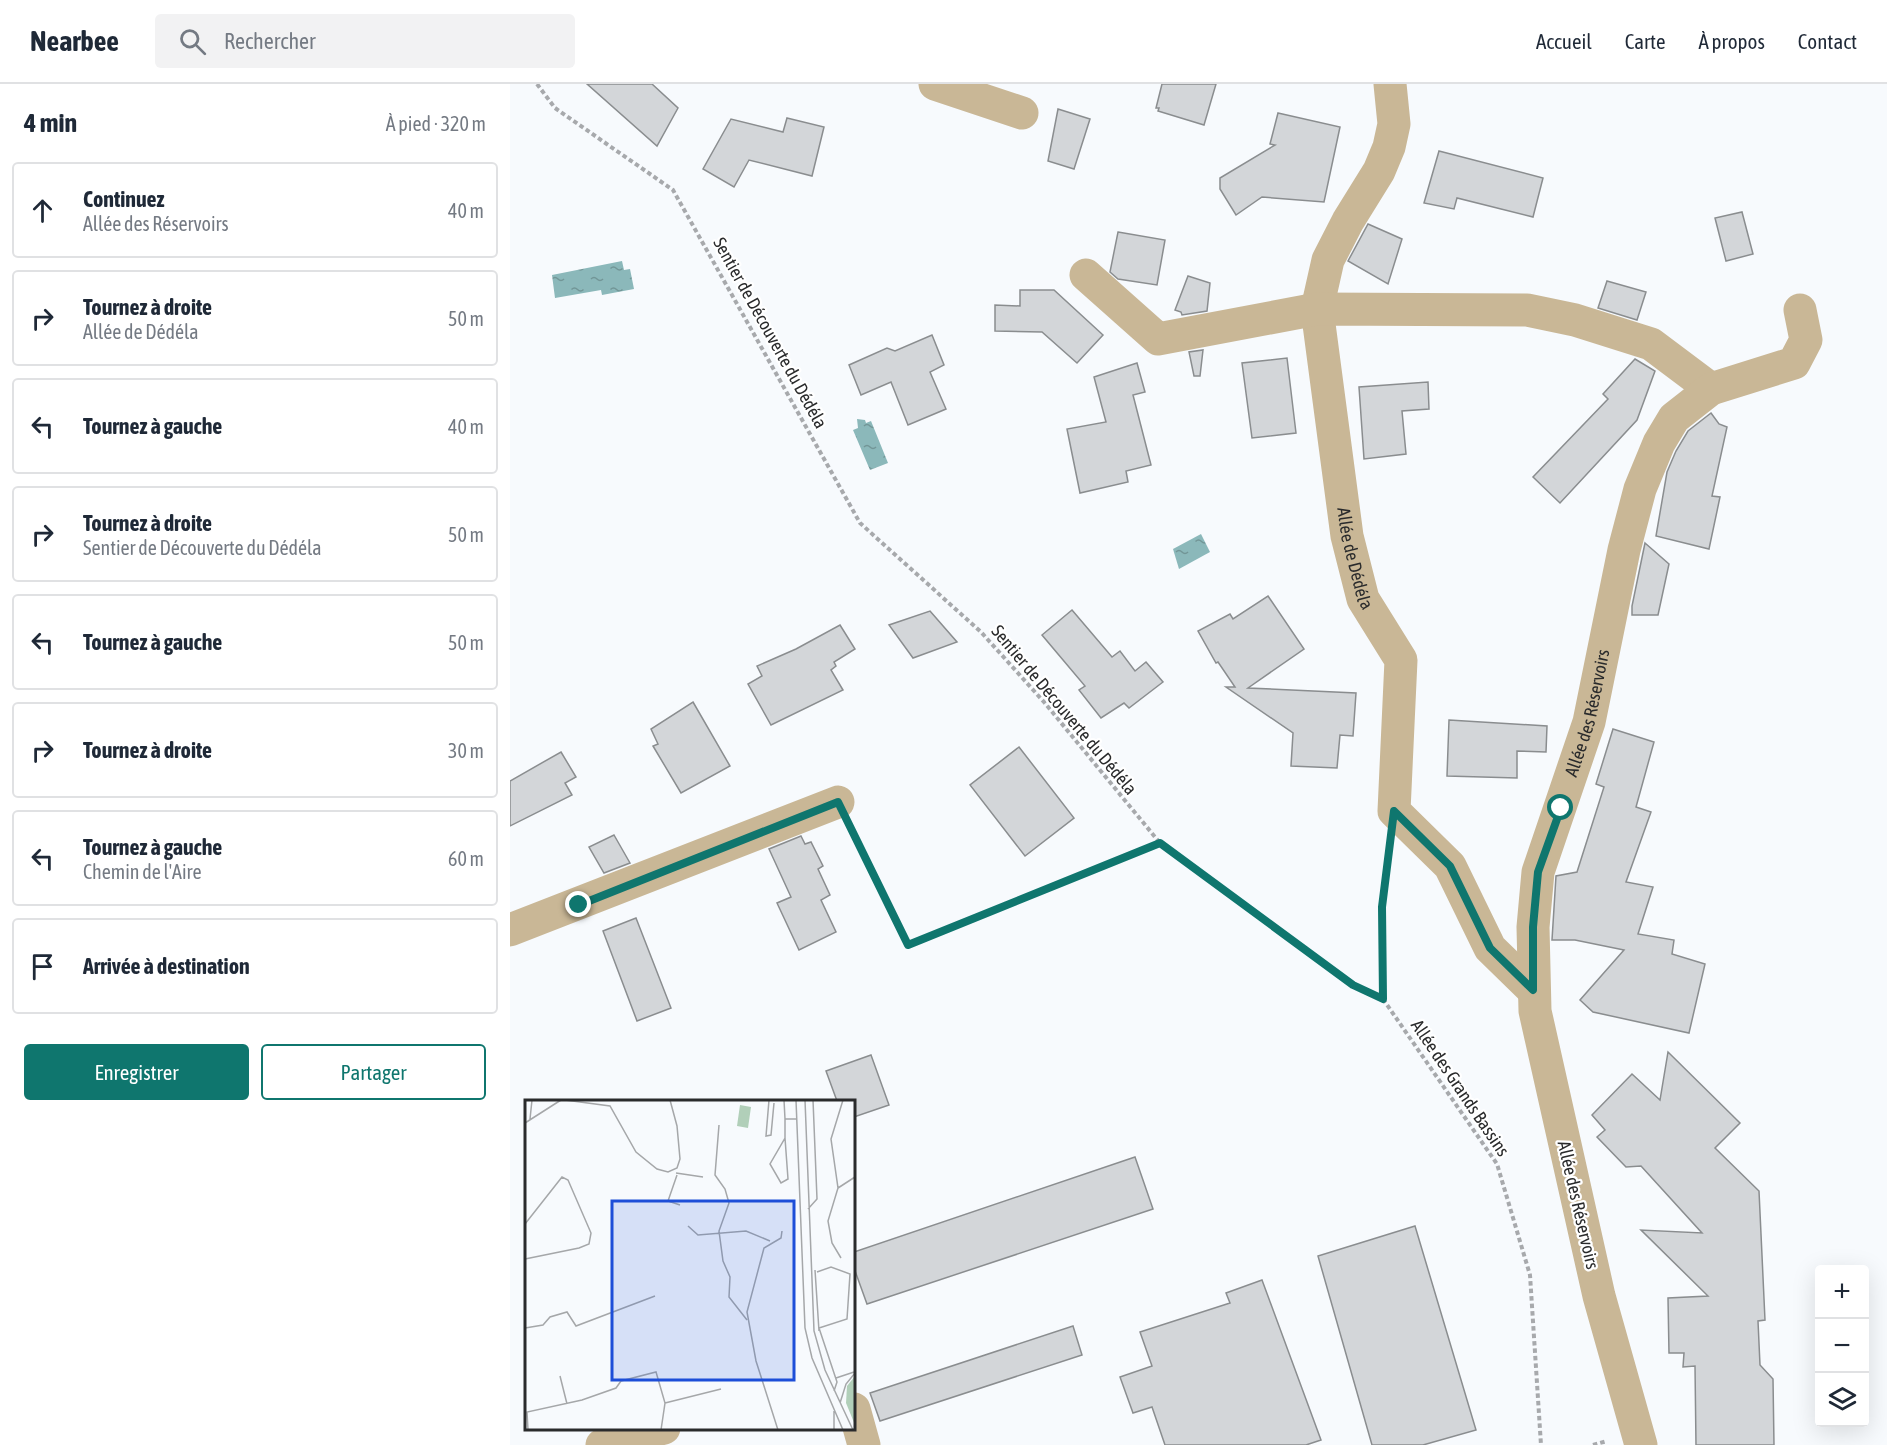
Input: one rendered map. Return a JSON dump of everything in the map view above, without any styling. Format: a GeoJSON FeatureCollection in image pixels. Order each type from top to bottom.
{"type":"FeatureCollection","features":[{"type":"Feature","properties":{"kind":"street"},"geometry":{"type":"LineString","coordinates":[[935,84],[1022,113]]}},
{"type":"Feature","properties":{"kind":"street","name":"Allée de Dédéla"},"geometry":{"type":"LineString","coordinates":[[1390,84],[1394,124],[1389,147],[1379,171],[1348,221],[1328,260],[1317,309],[1347,536],[1363,599],[1401,660],[1394,811]]}},
{"type":"Feature","properties":{"kind":"street"},"geometry":{"type":"LineString","coordinates":[[1086,275],[1158,339],[1317,309],[1527,310],[1575,320],[1651,344],[1711,389]]}},
{"type":"Feature","properties":{"kind":"street","name":"Allée des Réservoirs"},"geometry":{"type":"LineString","coordinates":[[1641,1445],[1599,1296],[1535,1011],[1533,927],[1538,872],[1589,722],[1612,599],[1640,489],[1659,443],[1674,418],[1711,389],[1794,363],[1806,340],[1800,310]]}},
{"type":"Feature","properties":{"kind":"street"},"geometry":{"type":"LineString","coordinates":[[510,930],[838,802]]}},
{"type":"Feature","properties":{"kind":"street"},"geometry":{"type":"LineString","coordinates":[[1394,811],[1450,866],[1490,948],[1533,990]]}},
{"type":"Feature","properties":{"kind":"street"},"geometry":{"type":"LineString","coordinates":[[855,1413],[864,1445]]}},
{"type":"Feature","properties":{"kind":"street"},"geometry":{"type":"LineString","coordinates":[[602,1445],[657,1430]]}},
{"type":"Feature","properties":{"kind":"path","name":"Sentier de Découverte du Dédéla"},"geometry":{"type":"LineString","coordinates":[[537,84],[555,108],[673,190],[860,523],[981,632],[1044,702],[1160,843],[1353,985],[1383,999]]}},
{"type":"Feature","properties":{"kind":"path"},"geometry":{"type":"LineString","coordinates":[[838,802],[908,945],[1160,843]]}},
{"type":"Feature","properties":{"kind":"path"},"geometry":{"type":"LineString","coordinates":[[1383,999],[1382,907],[1394,811]]}},
{"type":"Feature","properties":{"kind":"path","name":"Allée des Grands Bassins"},"geometry":{"type":"LineString","coordinates":[[1383,999],[1497,1164],[1530,1275],[1541,1445]]}},
{"type":"Feature","properties":{"kind":"water"},"geometry":{"type":"Polygon","coordinates":[[[622,261],[624,270],[630,269],[634,289],[602,295],[601,290],[555,298],[552,275],[622,261]]]}},
{"type":"Feature","properties":{"kind":"water"},"geometry":{"type":"Polygon","coordinates":[[[857,419],[865,420],[866,423],[871,421],[888,463],[870,470],[853,430],[858,428],[857,419]]]}},
{"type":"Feature","properties":{"kind":"water"},"geometry":{"type":"Polygon","coordinates":[[[1201,534],[1210,552],[1179,569],[1173,549],[1201,534]]]}},
{"type":"Feature","properties":{"kind":"building"},"geometry":{"type":"Polygon","coordinates":[[[587,84],[652,84],[678,108],[657,146],[587,84]]]}},
{"type":"Feature","properties":{"kind":"building"},"geometry":{"type":"Polygon","coordinates":[[[1162,84],[1216,84],[1204,125],[1158,111],[1159,108],[1156,108],[1162,84]]]}},
{"type":"Feature","properties":{"kind":"building"},"geometry":{"type":"Polygon","coordinates":[[[1058,109],[1090,119],[1074,169],[1048,161],[1058,109]]]}},
{"type":"Feature","properties":{"kind":"building"},"geometry":{"type":"Polygon","coordinates":[[[1278,113],[1340,127],[1324,202],[1262,197],[1236,215],[1220,189],[1220,178],[1275,145],[1270,144],[1278,113]]]}},
{"type":"Feature","properties":{"kind":"building"},"geometry":{"type":"Polygon","coordinates":[[[787,118],[824,127],[812,176],[749,160],[734,187],[703,169],[731,119],[783,132],[787,118]]]}},
{"type":"Feature","properties":{"kind":"building"},"geometry":{"type":"Polygon","coordinates":[[[1439,151],[1543,178],[1533,217],[1457,198],[1454,209],[1424,203],[1439,151]]]}},
{"type":"Feature","properties":{"kind":"building"},"geometry":{"type":"Polygon","coordinates":[[[1742,212],[1753,254],[1726,261],[1715,218],[1742,212]]]}},
{"type":"Feature","properties":{"kind":"building"},"geometry":{"type":"Polygon","coordinates":[[[1368,224],[1402,239],[1388,284],[1348,261],[1368,224]]]}},
{"type":"Feature","properties":{"kind":"building"},"geometry":{"type":"Polygon","coordinates":[[[1118,232],[1165,240],[1157,285],[1118,279],[1110,272],[1118,232]]]}},
{"type":"Feature","properties":{"kind":"building"},"geometry":{"type":"Polygon","coordinates":[[[1188,276],[1210,283],[1207,311],[1182,315],[1181,312],[1175,310],[1188,276]]]}},
{"type":"Feature","properties":{"kind":"building"},"geometry":{"type":"Polygon","coordinates":[[[1607,281],[1646,292],[1637,320],[1598,308],[1607,281]]]}},
{"type":"Feature","properties":{"kind":"building"},"geometry":{"type":"Polygon","coordinates":[[[1020,290],[1054,290],[1103,335],[1077,363],[1042,332],[995,331],[995,305],[1020,306],[1020,290]]]}},
{"type":"Feature","properties":{"kind":"building"},"geometry":{"type":"Polygon","coordinates":[[[932,335],[944,365],[930,372],[946,409],[908,425],[891,382],[861,395],[849,365],[887,348],[895,351],[932,335]]]}},
{"type":"Feature","properties":{"kind":"building"},"geometry":{"type":"Polygon","coordinates":[[[1203,350],[1200,376],[1194,376],[1189,352],[1203,350]]]}},
{"type":"Feature","properties":{"kind":"building"},"geometry":{"type":"Polygon","coordinates":[[[1287,358],[1296,433],[1252,438],[1242,363],[1287,358]]]}},
{"type":"Feature","properties":{"kind":"building"},"geometry":{"type":"Polygon","coordinates":[[[1635,359],[1655,371],[1637,420],[1560,503],[1533,477],[1608,399],[1603,394],[1635,359]]]}},
{"type":"Feature","properties":{"kind":"building"},"geometry":{"type":"Polygon","coordinates":[[[1137,363],[1145,392],[1133,395],[1151,465],[1126,471],[1128,482],[1080,493],[1067,429],[1106,422],[1094,377],[1137,363]]]}},
{"type":"Feature","properties":{"kind":"building"},"geometry":{"type":"Polygon","coordinates":[[[1428,382],[1429,409],[1402,411],[1406,454],[1364,459],[1359,387],[1428,382]]]}},
{"type":"Feature","properties":{"kind":"building"},"geometry":{"type":"Polygon","coordinates":[[[1711,413],[1719,424],[1727,427],[1712,496],[1720,497],[1709,549],[1656,536],[1667,472],[1676,451],[1688,431],[1711,413]]]}},
{"type":"Feature","properties":{"kind":"building"},"geometry":{"type":"Polygon","coordinates":[[[1645,543],[1669,564],[1658,615],[1632,615],[1632,606],[1645,543]]]}},
{"type":"Feature","properties":{"kind":"building"},"geometry":{"type":"Polygon","coordinates":[[[1268,596],[1304,649],[1248,688],[1356,693],[1353,736],[1340,735],[1337,768],[1291,766],[1293,733],[1226,687],[1235,687],[1218,662],[1216,663],[1198,631],[1230,614],[1233,619],[1268,596]]]}},
{"type":"Feature","properties":{"kind":"building"},"geometry":{"type":"Polygon","coordinates":[[[1072,610],[1112,657],[1120,651],[1135,671],[1146,662],[1163,682],[1129,708],[1124,703],[1101,718],[1079,690],[1085,686],[1042,635],[1072,610]]]}},
{"type":"Feature","properties":{"kind":"building"},"geometry":{"type":"Polygon","coordinates":[[[930,611],[957,642],[913,658],[889,625],[930,611]]]}},
{"type":"Feature","properties":{"kind":"building"},"geometry":{"type":"Polygon","coordinates":[[[840,625],[855,649],[834,662],[836,666],[831,670],[843,690],[771,725],[748,684],[762,676],[757,666],[796,649],[840,625]]]}},
{"type":"Feature","properties":{"kind":"building"},"geometry":{"type":"Polygon","coordinates":[[[693,702],[730,766],[681,793],[653,746],[658,744],[651,729],[693,702]]]}},
{"type":"Feature","properties":{"kind":"building"},"geometry":{"type":"Polygon","coordinates":[[[1449,720],[1547,726],[1546,752],[1517,751],[1517,778],[1447,776],[1449,720]]]}},
{"type":"Feature","properties":{"kind":"building"},"geometry":{"type":"Polygon","coordinates":[[[1613,729],[1654,742],[1636,807],[1651,812],[1626,882],[1653,887],[1638,934],[1674,940],[1672,954],[1705,964],[1689,1033],[1593,1012],[1580,1000],[1624,950],[1575,940],[1552,940],[1556,876],[1577,872],[1604,787],[1596,784],[1613,729]]]}},
{"type":"Feature","properties":{"kind":"building"},"geometry":{"type":"Polygon","coordinates":[[[1019,747],[1074,818],[1025,856],[970,785],[1019,747]]]}},
{"type":"Feature","properties":{"kind":"building"},"geometry":{"type":"Polygon","coordinates":[[[561,752],[576,777],[565,783],[572,795],[510,826],[510,781],[561,752]]]}},
{"type":"Feature","properties":{"kind":"building"},"geometry":{"type":"Polygon","coordinates":[[[614,835],[630,863],[604,873],[589,847],[614,835]]]}},
{"type":"Feature","properties":{"kind":"building"},"geometry":{"type":"Polygon","coordinates":[[[801,836],[805,844],[811,842],[823,866],[818,869],[830,895],[821,900],[836,932],[799,950],[777,903],[791,897],[769,849],[801,836]]]}},
{"type":"Feature","properties":{"kind":"building"},"geometry":{"type":"Polygon","coordinates":[[[636,918],[671,1008],[637,1021],[603,931],[636,918]]]}},
{"type":"Feature","properties":{"kind":"building"},"geometry":{"type":"Polygon","coordinates":[[[1668,1052],[1740,1123],[1715,1148],[1759,1191],[1765,1320],[1758,1321],[1760,1365],[1773,1379],[1774,1445],[1696,1445],[1695,1366],[1683,1367],[1684,1353],[1669,1353],[1668,1298],[1708,1296],[1641,1230],[1702,1233],[1641,1166],[1626,1167],[1597,1137],[1605,1130],[1592,1115],[1632,1074],[1660,1100],[1668,1052]]]}},
{"type":"Feature","properties":{"kind":"building"},"geometry":{"type":"Polygon","coordinates":[[[871,1055],[889,1105],[855,1117],[855,1100],[837,1100],[826,1071],[871,1055]]]}},
{"type":"Feature","properties":{"kind":"building"},"geometry":{"type":"Polygon","coordinates":[[[1135,1157],[1153,1209],[867,1304],[855,1271],[855,1252],[1135,1157]]]}},
{"type":"Feature","properties":{"kind":"building"},"geometry":{"type":"Polygon","coordinates":[[[1415,1226],[1476,1430],[1423,1445],[1372,1445],[1318,1256],[1415,1226]]]}},
{"type":"Feature","properties":{"kind":"building"},"geometry":{"type":"Polygon","coordinates":[[[1262,1280],[1321,1440],[1306,1445],[1165,1445],[1152,1407],[1133,1413],[1120,1377],[1152,1366],[1140,1332],[1230,1303],[1226,1293],[1262,1280]]]}},
{"type":"Feature","properties":{"kind":"building"},"geometry":{"type":"Polygon","coordinates":[[[1073,1326],[1082,1355],[880,1421],[870,1393],[1073,1326]]]}},
{"type":"Feature","properties":{"kind":"route"},"geometry":{"type":"LineString","coordinates":[[579,905],[838,802],[908,945],[1160,843],[1353,985],[1383,999],[1382,907],[1394,811],[1450,866],[1490,948],[1533,990],[1533,927],[1538,872],[1561,808]]}}]}
